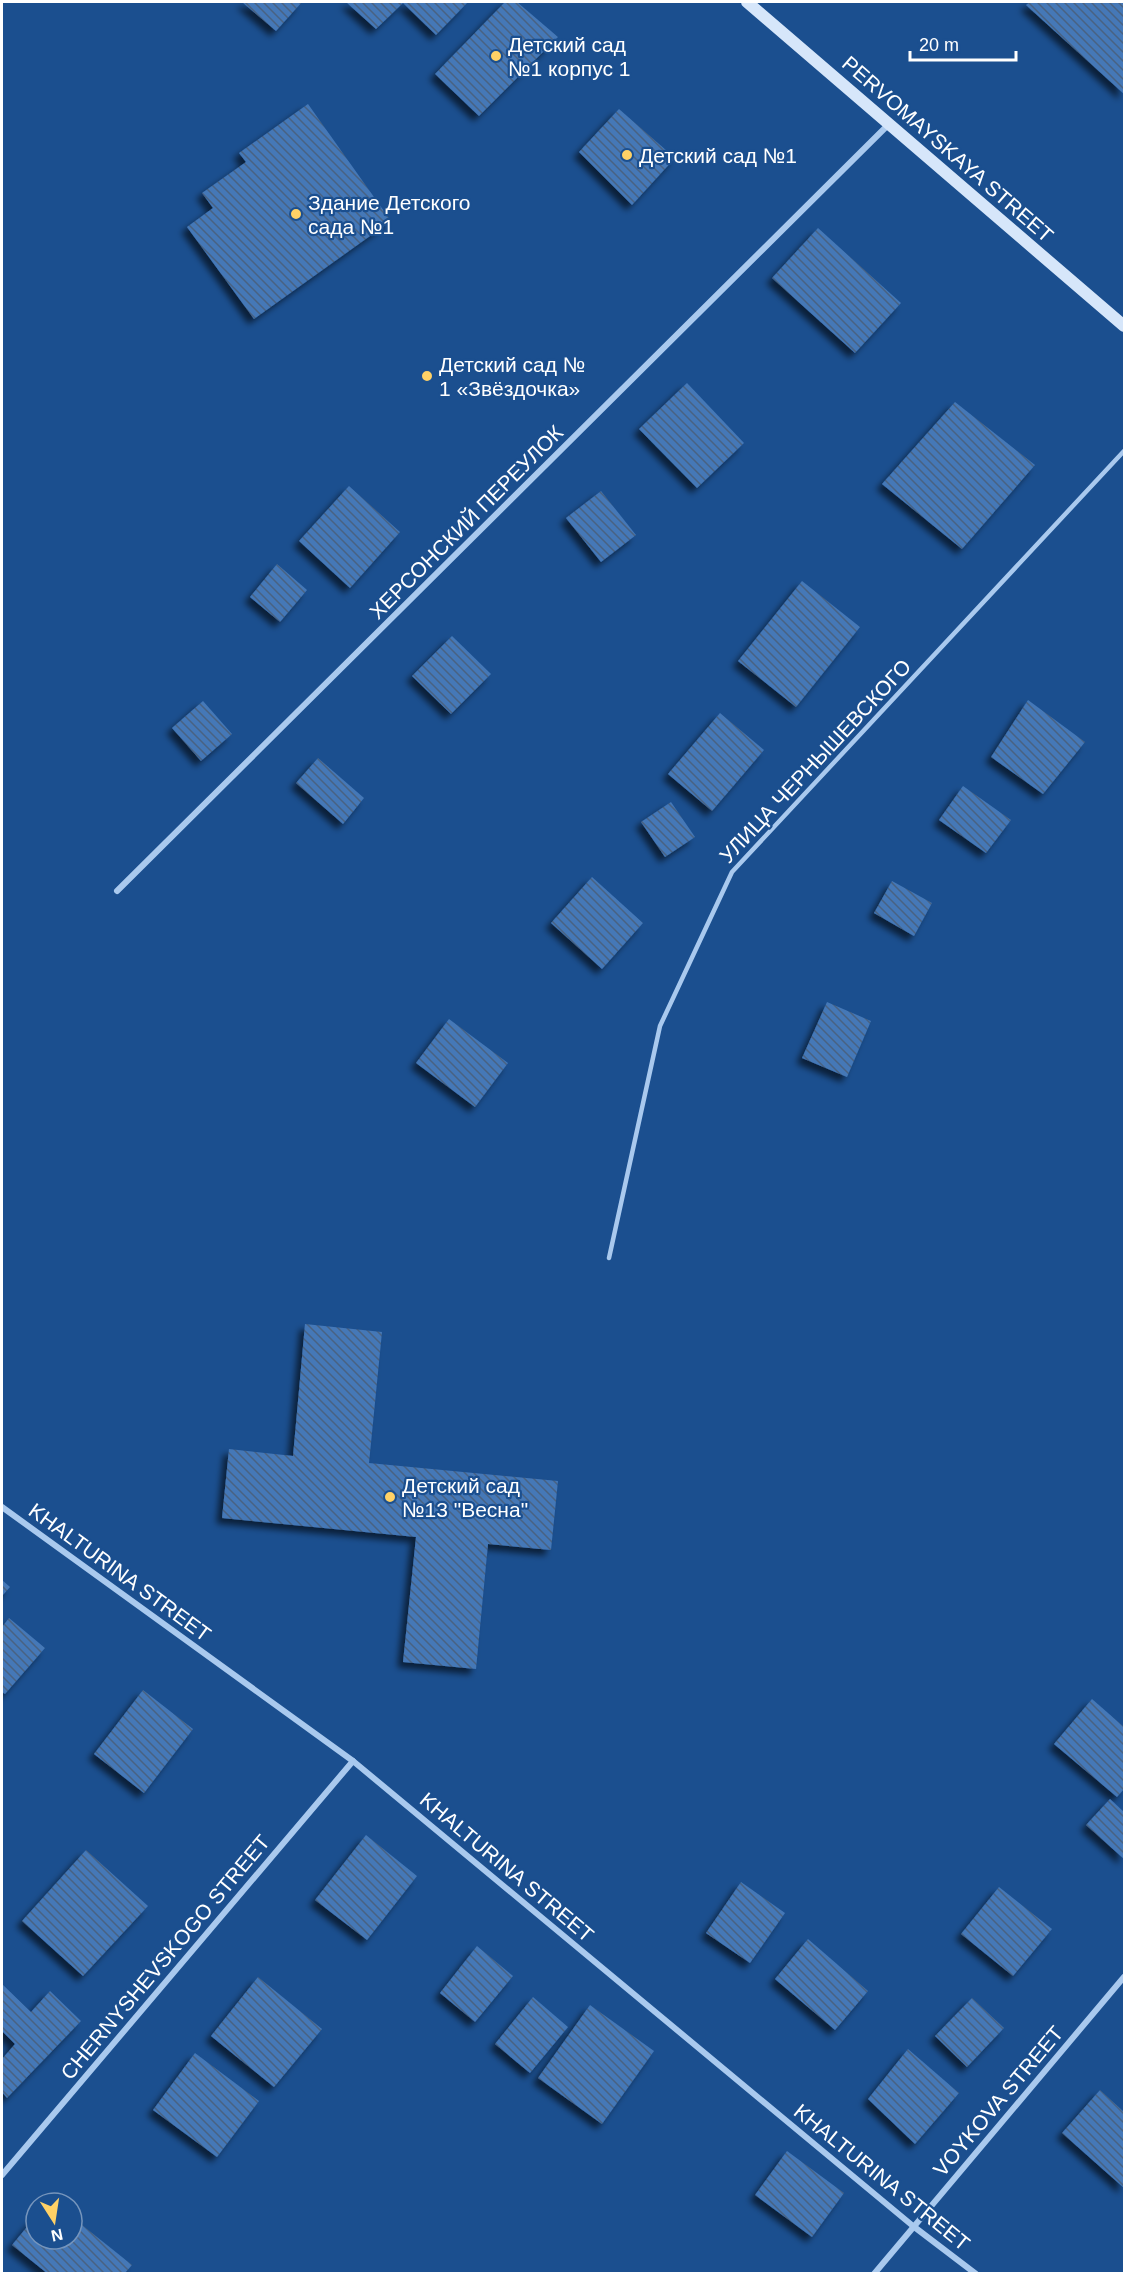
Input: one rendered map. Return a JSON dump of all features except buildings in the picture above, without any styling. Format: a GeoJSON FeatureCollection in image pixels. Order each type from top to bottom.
{"type":"FeatureCollection","features":[{"type":"Feature","properties":{"kind":"main road","name":"PERVOMAYSKAYA STREET"},"geometry":{"type":"LineString","coordinates":[[747,2],[1125,326]]}},
{"type":"Feature","properties":{"kind":"street","name":"ХЕРСОНСКИЙ ПЕРЕУЛОК"},"geometry":{"type":"LineString","coordinates":[[117,891],[889,124]]}},
{"type":"Feature","properties":{"kind":"street","name":"KHALTURINA STREET"},"geometry":{"type":"LineString","coordinates":[[2,1507],[353,1761],[913,2226],[976,2274]]}},
{"type":"Feature","properties":{"kind":"street","name":"CHERNYSHEVSKOGO STREET"},"geometry":{"type":"LineString","coordinates":[[2,2175],[353,1761]]}},
{"type":"Feature","properties":{"kind":"street","name":"VOYKOVA STREET"},"geometry":{"type":"LineString","coordinates":[[874,2274],[1125,1977]]}},
{"type":"Feature","properties":{"kind":"lane","name":"УЛИЦА ЧЕРНЫШЕВСКОГО"},"geometry":{"type":"LineString","coordinates":[[609,1258],[660,1026],[732,872],[1125,451]]}},
{"type":"Feature","properties":{"kind":"place","name":"Детский сад №1 корпус 1"},"geometry":{"type":"Point","coordinates":[496,56]}},
{"type":"Feature","properties":{"kind":"place","name":"Детский сад №1"},"geometry":{"type":"Point","coordinates":[627,155]}},
{"type":"Feature","properties":{"kind":"place","name":"Здание Детского сада №1"},"geometry":{"type":"Point","coordinates":[296,214]}},
{"type":"Feature","properties":{"kind":"place","name":"Детский сад № 1 «Звёздочка»"},"geometry":{"type":"Point","coordinates":[427,376]}},
{"type":"Feature","properties":{"kind":"place","name":"Детский сад №13 \"Весна\""},"geometry":{"type":"Point","coordinates":[390,1497]}}]}
